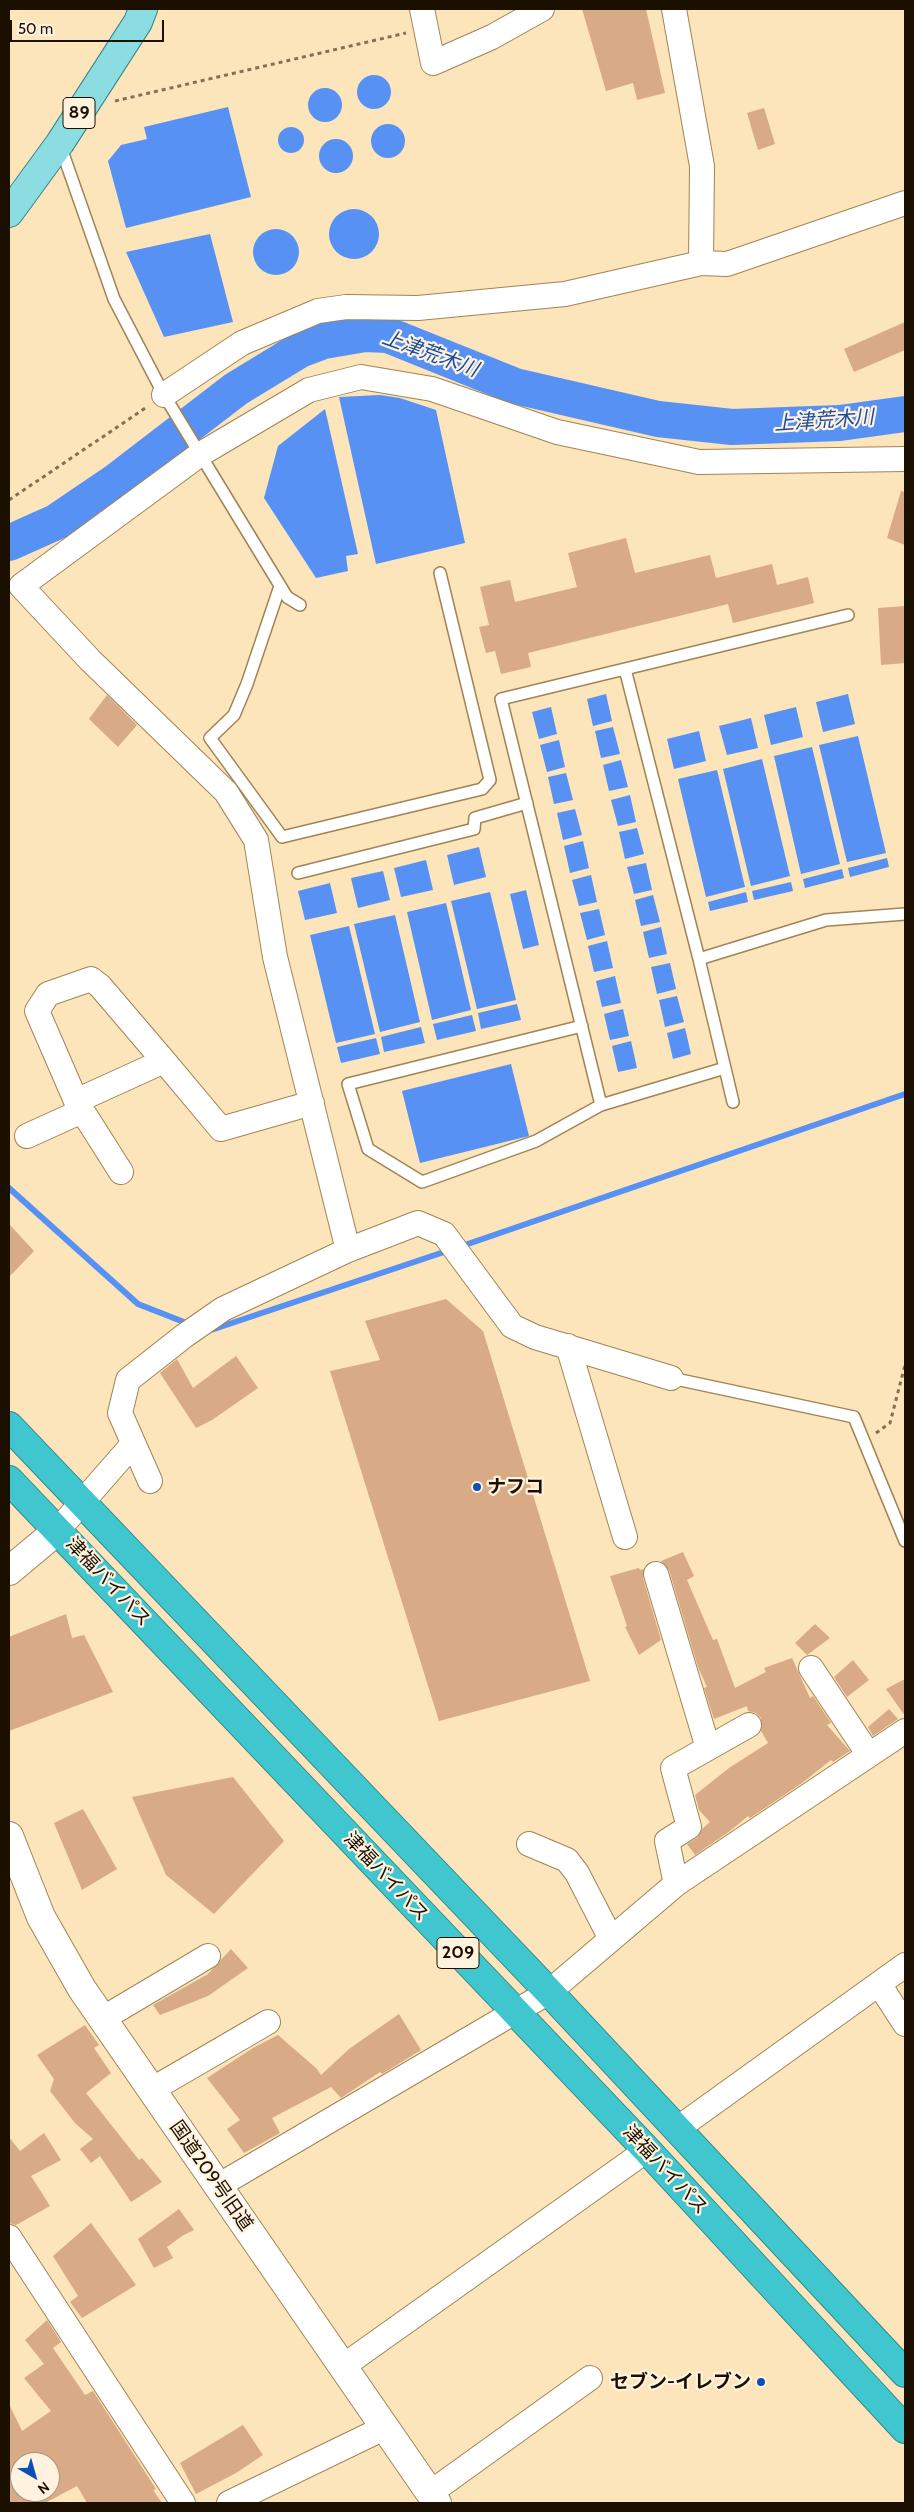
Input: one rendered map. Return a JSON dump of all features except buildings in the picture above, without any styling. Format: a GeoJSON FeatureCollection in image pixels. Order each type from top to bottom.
{"type":"FeatureCollection","features":[{"type":"Feature","properties":{"kind":"highway","name":"津福バイパス"},"geometry":{"type":"LineString","coordinates":[[9,1426],[548,1992],[905,2373]]}},
{"type":"Feature","properties":{"kind":"highway","name":"津福バイパス"},"geometry":{"type":"LineString","coordinates":[[9,1480],[647,2150],[905,2429]]}},
{"type":"Feature","properties":{"kind":"main road","name":"89"},"geometry":{"type":"LineString","coordinates":[[9,213],[60,143],[138,22],[143,9]]}},
{"type":"Feature","properties":{"kind":"street"},"geometry":{"type":"LineString","coordinates":[[424,19],[433,63],[492,37],[542,9]]}},
{"type":"Feature","properties":{"kind":"street"},"geometry":{"type":"LineString","coordinates":[[674,9],[702,166],[701,263]]}},
{"type":"Feature","properties":{"kind":"street"},"geometry":{"type":"LineString","coordinates":[[164,395],[242,343],[318,310],[346,307],[418,308],[565,294],[701,263],[727,264],[905,203]]}},
{"type":"Feature","properties":{"kind":"street"},"geometry":{"type":"LineString","coordinates":[[348,1250],[275,957],[256,840],[226,792],[90,660],[15,578],[199,455],[309,390],[361,377],[432,389],[557,432],[699,462],[905,459]]}},
{"type":"Feature","properties":{"kind":"street"},"geometry":{"type":"LineString","coordinates":[[120,1172],[79,1106],[37,1011],[48,994],[91,979],[100,986],[221,1129],[312,1103]]}},
{"type":"Feature","properties":{"kind":"street"},"geometry":{"type":"LineString","coordinates":[[27,1136],[164,1061]]}},
{"type":"Feature","properties":{"kind":"street"},"geometry":{"type":"LineString","coordinates":[[150,1481],[120,1413],[128,1380],[184,1336],[223,1309],[348,1250],[418,1223],[444,1234],[512,1326],[535,1336],[671,1378]]}},
{"type":"Feature","properties":{"kind":"street"},"geometry":{"type":"LineString","coordinates":[[568,1346],[625,1537]]}},
{"type":"Feature","properties":{"kind":"street"},"geometry":{"type":"LineString","coordinates":[[9,1571],[58,1530],[133,1444]]}},
{"type":"Feature","properties":{"kind":"street"},"geometry":{"type":"LineString","coordinates":[[656,1574],[708,1748]]}},
{"type":"Feature","properties":{"kind":"street"},"geometry":{"type":"LineString","coordinates":[[810,1668],[869,1755]]}},
{"type":"Feature","properties":{"kind":"street"},"geometry":{"type":"LineString","coordinates":[[676,1884],[667,1842],[689,1827],[673,1768],[749,1724]]}},
{"type":"Feature","properties":{"kind":"street"},"geometry":{"type":"LineString","coordinates":[[218,2186],[548,1992],[676,1884],[905,1731]]}},
{"type":"Feature","properties":{"kind":"street","name":"国道209号旧道"},"geometry":{"type":"LineString","coordinates":[[9,1836],[40,1918],[82,1989],[433,2498]]}},
{"type":"Feature","properties":{"kind":"street"},"geometry":{"type":"LineString","coordinates":[[529,1844],[567,1860],[577,1874],[611,1939]]}},
{"type":"Feature","properties":{"kind":"street"},"geometry":{"type":"LineString","coordinates":[[102,2019],[208,1956]]}},
{"type":"Feature","properties":{"kind":"street"},"geometry":{"type":"LineString","coordinates":[[677,2129],[905,1965]]}},
{"type":"Feature","properties":{"kind":"street"},"geometry":{"type":"LineString","coordinates":[[879,1984],[905,2024]]}},
{"type":"Feature","properties":{"kind":"street"},"geometry":{"type":"LineString","coordinates":[[151,2090],[268,2022]]}},
{"type":"Feature","properties":{"kind":"street"},"geometry":{"type":"LineString","coordinates":[[342,2367],[647,2150]]}},
{"type":"Feature","properties":{"kind":"street"},"geometry":{"type":"LineString","coordinates":[[9,2237],[183,2503]]}},
{"type":"Feature","properties":{"kind":"street"},"geometry":{"type":"LineString","coordinates":[[433,2498],[590,2378]]}},
{"type":"Feature","properties":{"kind":"street"},"geometry":{"type":"LineString","coordinates":[[229,2503],[384,2428]]}},
{"type":"Feature","properties":{"kind":"lane"},"geometry":{"type":"LineString","coordinates":[[60,143],[114,299],[164,395],[199,455],[287,597],[300,605]]}},
{"type":"Feature","properties":{"kind":"lane"},"geometry":{"type":"LineString","coordinates":[[280,586],[247,684],[234,716],[210,738],[282,837],[482,789],[490,780],[440,573]]}},
{"type":"Feature","properties":{"kind":"lane"},"geometry":{"type":"LineString","coordinates":[[601,1105],[501,699],[848,615]]}},
{"type":"Feature","properties":{"kind":"lane"},"geometry":{"type":"LineString","coordinates":[[625,669],[699,959],[733,1102]]}},
{"type":"Feature","properties":{"kind":"lane"},"geometry":{"type":"LineString","coordinates":[[298,873],[474,829],[475,818],[527,804]]}},
{"type":"Feature","properties":{"kind":"lane"},"geometry":{"type":"LineString","coordinates":[[699,959],[826,920],[905,914]]}},
{"type":"Feature","properties":{"kind":"lane"},"geometry":{"type":"LineString","coordinates":[[582,1026],[348,1084],[368,1149],[422,1182],[536,1141],[601,1105],[725,1068]]}},
{"type":"Feature","properties":{"kind":"lane"},"geometry":{"type":"LineString","coordinates":[[671,1378],[854,1417],[905,1541]]}},
{"type":"Feature","properties":{"kind":"path"},"geometry":{"type":"LineString","coordinates":[[82,108],[424,19]]}},
{"type":"Feature","properties":{"kind":"path"},"geometry":{"type":"LineString","coordinates":[[9,500],[164,395]]}},
{"type":"Feature","properties":{"kind":"path"},"geometry":{"type":"LineString","coordinates":[[863,1441],[890,1423],[905,1365]]}},
{"type":"Feature","properties":{"kind":"water"},"geometry":{"type":"Polygon","coordinates":[[[374,75],[386,80],[391,92],[386,104],[374,109],[362,104],[357,92],[362,80],[374,75]]]}},
{"type":"Feature","properties":{"kind":"water"},"geometry":{"type":"Polygon","coordinates":[[[325,88],[337,93],[342,105],[337,117],[325,122],[313,117],[308,105],[313,93],[325,88]]]}},
{"type":"Feature","properties":{"kind":"water"},"geometry":{"type":"Polygon","coordinates":[[[228,107],[251,197],[126,228],[108,161],[121,145],[147,139],[144,127],[228,107]]]}},
{"type":"Feature","properties":{"kind":"water"},"geometry":{"type":"Polygon","coordinates":[[[388,124],[400,129],[405,141],[400,153],[388,158],[376,153],[371,141],[376,129],[388,124]]]}},
{"type":"Feature","properties":{"kind":"water"},"geometry":{"type":"Polygon","coordinates":[[[291,127],[300,131],[304,140],[300,149],[291,153],[282,149],[278,140],[282,131],[291,127]]]}},
{"type":"Feature","properties":{"kind":"water"},"geometry":{"type":"Polygon","coordinates":[[[336,139],[348,144],[353,156],[348,168],[336,173],[324,168],[319,156],[324,144],[336,139]]]}},
{"type":"Feature","properties":{"kind":"water"},"geometry":{"type":"Polygon","coordinates":[[[354,209],[368,213],[375,220],[379,234],[375,248],[368,255],[354,259],[340,255],[333,248],[329,234],[333,220],[340,213],[354,209]]]}},
{"type":"Feature","properties":{"kind":"water"},"geometry":{"type":"Polygon","coordinates":[[[276,229],[289,233],[295,239],[299,252],[295,265],[289,271],[276,275],[263,271],[257,265],[253,252],[257,239],[263,233],[276,229]]]}},
{"type":"Feature","properties":{"kind":"water"},"geometry":{"type":"Polygon","coordinates":[[[210,234],[233,322],[164,337],[126,252],[210,234]]]}},
{"type":"Feature","properties":{"kind":"water"},"geometry":{"type":"Polygon","coordinates":[[[380,395],[400,398],[436,410],[465,543],[376,564],[339,397],[380,395]]]}},
{"type":"Feature","properties":{"kind":"water"},"geometry":{"type":"Polygon","coordinates":[[[325,409],[358,554],[346,556],[348,571],[316,578],[264,498],[278,446],[325,409]]]}},
{"type":"Feature","properties":{"kind":"water"},"geometry":{"type":"Polygon","coordinates":[[[606,694],[612,721],[593,726],[587,699],[606,694]]]}},
{"type":"Feature","properties":{"kind":"water"},"geometry":{"type":"Polygon","coordinates":[[[848,694],[855,724],[823,732],[816,702],[848,694]]]}},
{"type":"Feature","properties":{"kind":"water"},"geometry":{"type":"Polygon","coordinates":[[[551,707],[557,734],[539,739],[532,712],[551,707]]]}},
{"type":"Feature","properties":{"kind":"water"},"geometry":{"type":"Polygon","coordinates":[[[796,707],[803,737],[771,745],[764,715],[796,707]]]}},
{"type":"Feature","properties":{"kind":"water"},"geometry":{"type":"Polygon","coordinates":[[[751,718],[758,748],[727,755],[719,726],[751,718]]]}},
{"type":"Feature","properties":{"kind":"water"},"geometry":{"type":"Polygon","coordinates":[[[613,727],[620,754],[601,758],[595,731],[613,727]]]}},
{"type":"Feature","properties":{"kind":"water"},"geometry":{"type":"Polygon","coordinates":[[[699,731],[706,761],[674,769],[667,739],[699,731]]]}},
{"type":"Feature","properties":{"kind":"water"},"geometry":{"type":"Polygon","coordinates":[[[858,736],[886,853],[847,862],[819,745],[858,736]]]}},
{"type":"Feature","properties":{"kind":"water"},"geometry":{"type":"Polygon","coordinates":[[[559,740],[565,767],[547,772],[540,745],[559,740]]]}},
{"type":"Feature","properties":{"kind":"water"},"geometry":{"type":"Polygon","coordinates":[[[812,747],[840,864],[801,874],[774,756],[812,747]]]}},
{"type":"Feature","properties":{"kind":"water"},"geometry":{"type":"Polygon","coordinates":[[[762,759],[790,876],[751,886],[723,769],[762,759]]]}},
{"type":"Feature","properties":{"kind":"water"},"geometry":{"type":"Polygon","coordinates":[[[621,760],[628,787],[609,791],[603,765],[621,760]]]}},
{"type":"Feature","properties":{"kind":"water"},"geometry":{"type":"Polygon","coordinates":[[[717,770],[745,887],[706,897],[678,779],[717,770]]]}},
{"type":"Feature","properties":{"kind":"water"},"geometry":{"type":"Polygon","coordinates":[[[566,773],[573,800],[554,804],[548,777],[566,773]]]}},
{"type":"Feature","properties":{"kind":"water"},"geometry":{"type":"Polygon","coordinates":[[[630,795],[636,822],[618,826],[611,800],[630,795]]]}},
{"type":"Feature","properties":{"kind":"water"},"geometry":{"type":"Polygon","coordinates":[[[575,809],[582,835],[563,840],[557,813],[575,809]]]}},
{"type":"Feature","properties":{"kind":"water"},"geometry":{"type":"Polygon","coordinates":[[[637,828],[644,854],[625,859],[619,832],[637,828]]]}},
{"type":"Feature","properties":{"kind":"water"},"geometry":{"type":"Polygon","coordinates":[[[583,841],[589,868],[570,873],[564,846],[583,841]]]}},
{"type":"Feature","properties":{"kind":"water"},"geometry":{"type":"Polygon","coordinates":[[[479,847],[486,877],[454,885],[447,855],[479,847]]]}},
{"type":"Feature","properties":{"kind":"water"},"geometry":{"type":"Polygon","coordinates":[[[887,858],[889,867],[850,877],[848,868],[887,858]]]}},
{"type":"Feature","properties":{"kind":"water"},"geometry":{"type":"Polygon","coordinates":[[[426,860],[433,890],[401,897],[394,868],[426,860]]]}},
{"type":"Feature","properties":{"kind":"water"},"geometry":{"type":"Polygon","coordinates":[[[646,863],[652,890],[634,894],[627,867],[646,863]]]}},
{"type":"Feature","properties":{"kind":"water"},"geometry":{"type":"Polygon","coordinates":[[[842,869],[844,878],[805,888],[803,879],[842,869]]]}},
{"type":"Feature","properties":{"kind":"water"},"geometry":{"type":"Polygon","coordinates":[[[383,871],[390,900],[358,908],[351,878],[383,871]]]}},
{"type":"Feature","properties":{"kind":"water"},"geometry":{"type":"Polygon","coordinates":[[[591,875],[597,902],[579,906],[572,880],[591,875]]]}},
{"type":"Feature","properties":{"kind":"water"},"geometry":{"type":"Polygon","coordinates":[[[791,882],[793,891],[754,900],[752,891],[791,882]]]}},
{"type":"Feature","properties":{"kind":"water"},"geometry":{"type":"Polygon","coordinates":[[[330,883],[337,913],[305,920],[298,891],[330,883]]]}},
{"type":"Feature","properties":{"kind":"water"},"geometry":{"type":"Polygon","coordinates":[[[526,890],[539,945],[523,949],[510,894],[526,890]]]}},
{"type":"Feature","properties":{"kind":"water"},"geometry":{"type":"Polygon","coordinates":[[[490,892],[516,1000],[477,1009],[451,901],[490,892]]]}},
{"type":"Feature","properties":{"kind":"water"},"geometry":{"type":"Polygon","coordinates":[[[746,892],[748,902],[710,911],[708,902],[746,892]]]}},
{"type":"Feature","properties":{"kind":"water"},"geometry":{"type":"Polygon","coordinates":[[[653,895],[660,922],[641,926],[635,900],[653,895]]]}},
{"type":"Feature","properties":{"kind":"water"},"geometry":{"type":"Polygon","coordinates":[[[446,903],[471,1010],[432,1020],[407,912],[446,903]]]}},
{"type":"Feature","properties":{"kind":"water"},"geometry":{"type":"Polygon","coordinates":[[[599,909],[605,935],[587,940],[580,913],[599,909]]]}},
{"type":"Feature","properties":{"kind":"water"},"geometry":{"type":"Polygon","coordinates":[[[395,915],[420,1022],[380,1032],[354,924],[395,915]]]}},
{"type":"Feature","properties":{"kind":"water"},"geometry":{"type":"Polygon","coordinates":[[[349,926],[375,1034],[336,1043],[310,935],[349,926]]]}},
{"type":"Feature","properties":{"kind":"water"},"geometry":{"type":"Polygon","coordinates":[[[661,927],[667,954],[649,958],[643,932],[661,927]]]}},
{"type":"Feature","properties":{"kind":"water"},"geometry":{"type":"Polygon","coordinates":[[[607,941],[613,968],[594,972],[588,946],[607,941]]]}},
{"type":"Feature","properties":{"kind":"water"},"geometry":{"type":"Polygon","coordinates":[[[670,963],[676,989],[657,994],[651,967],[670,963]]]}},
{"type":"Feature","properties":{"kind":"water"},"geometry":{"type":"Polygon","coordinates":[[[615,976],[621,1003],[602,1007],[596,981],[615,976]]]}},
{"type":"Feature","properties":{"kind":"water"},"geometry":{"type":"Polygon","coordinates":[[[677,996],[684,1022],[665,1027],[659,1000],[677,996]]]}},
{"type":"Feature","properties":{"kind":"water"},"geometry":{"type":"Polygon","coordinates":[[[517,1004],[521,1020],[481,1029],[478,1013],[517,1004]]]}},
{"type":"Feature","properties":{"kind":"water"},"geometry":{"type":"Polygon","coordinates":[[[623,1009],[629,1036],[610,1040],[604,1014],[623,1009]]]}},
{"type":"Feature","properties":{"kind":"water"},"geometry":{"type":"Polygon","coordinates":[[[472,1015],[476,1031],[437,1040],[433,1024],[472,1015]]]}},
{"type":"Feature","properties":{"kind":"water"},"geometry":{"type":"Polygon","coordinates":[[[421,1027],[425,1043],[384,1052],[381,1037],[421,1027]]]}},
{"type":"Feature","properties":{"kind":"water"},"geometry":{"type":"Polygon","coordinates":[[[685,1028],[691,1054],[673,1059],[667,1033],[685,1028]]]}},
{"type":"Feature","properties":{"kind":"water"},"geometry":{"type":"Polygon","coordinates":[[[376,1038],[380,1054],[341,1063],[337,1047],[376,1038]]]}},
{"type":"Feature","properties":{"kind":"water"},"geometry":{"type":"Polygon","coordinates":[[[631,1041],[637,1068],[618,1072],[612,1046],[631,1041]]]}},
{"type":"Feature","properties":{"kind":"water"},"geometry":{"type":"Polygon","coordinates":[[[511,1064],[529,1136],[420,1163],[402,1091],[511,1064]]]}},
{"type":"Feature","properties":{"kind":"waterway","name":"上津荒木川"},"geometry":{"type":"LineString","coordinates":[[9,543],[56,522],[115,482],[236,389],[300,350],[324,341],[365,334],[388,335],[515,386],[658,419],[732,427],[840,423],[905,414]]}},
{"type":"Feature","properties":{"kind":"waterway"},"geometry":{"type":"LineString","coordinates":[[459,1247],[905,1094]]}},
{"type":"Feature","properties":{"kind":"waterway"},"geometry":{"type":"LineString","coordinates":[[9,1188],[138,1304],[189,1324]]}},
{"type":"Feature","properties":{"kind":"waterway"},"geometry":{"type":"LineString","coordinates":[[208,1331],[450,1250]]}},
{"type":"Feature","properties":{"kind":"place","name":"ナフコ"},"geometry":{"type":"Point","coordinates":[477,1487]}},
{"type":"Feature","properties":{"kind":"place","name":"セブン-イレブン"},"geometry":{"type":"Point","coordinates":[761,2382]}}]}
